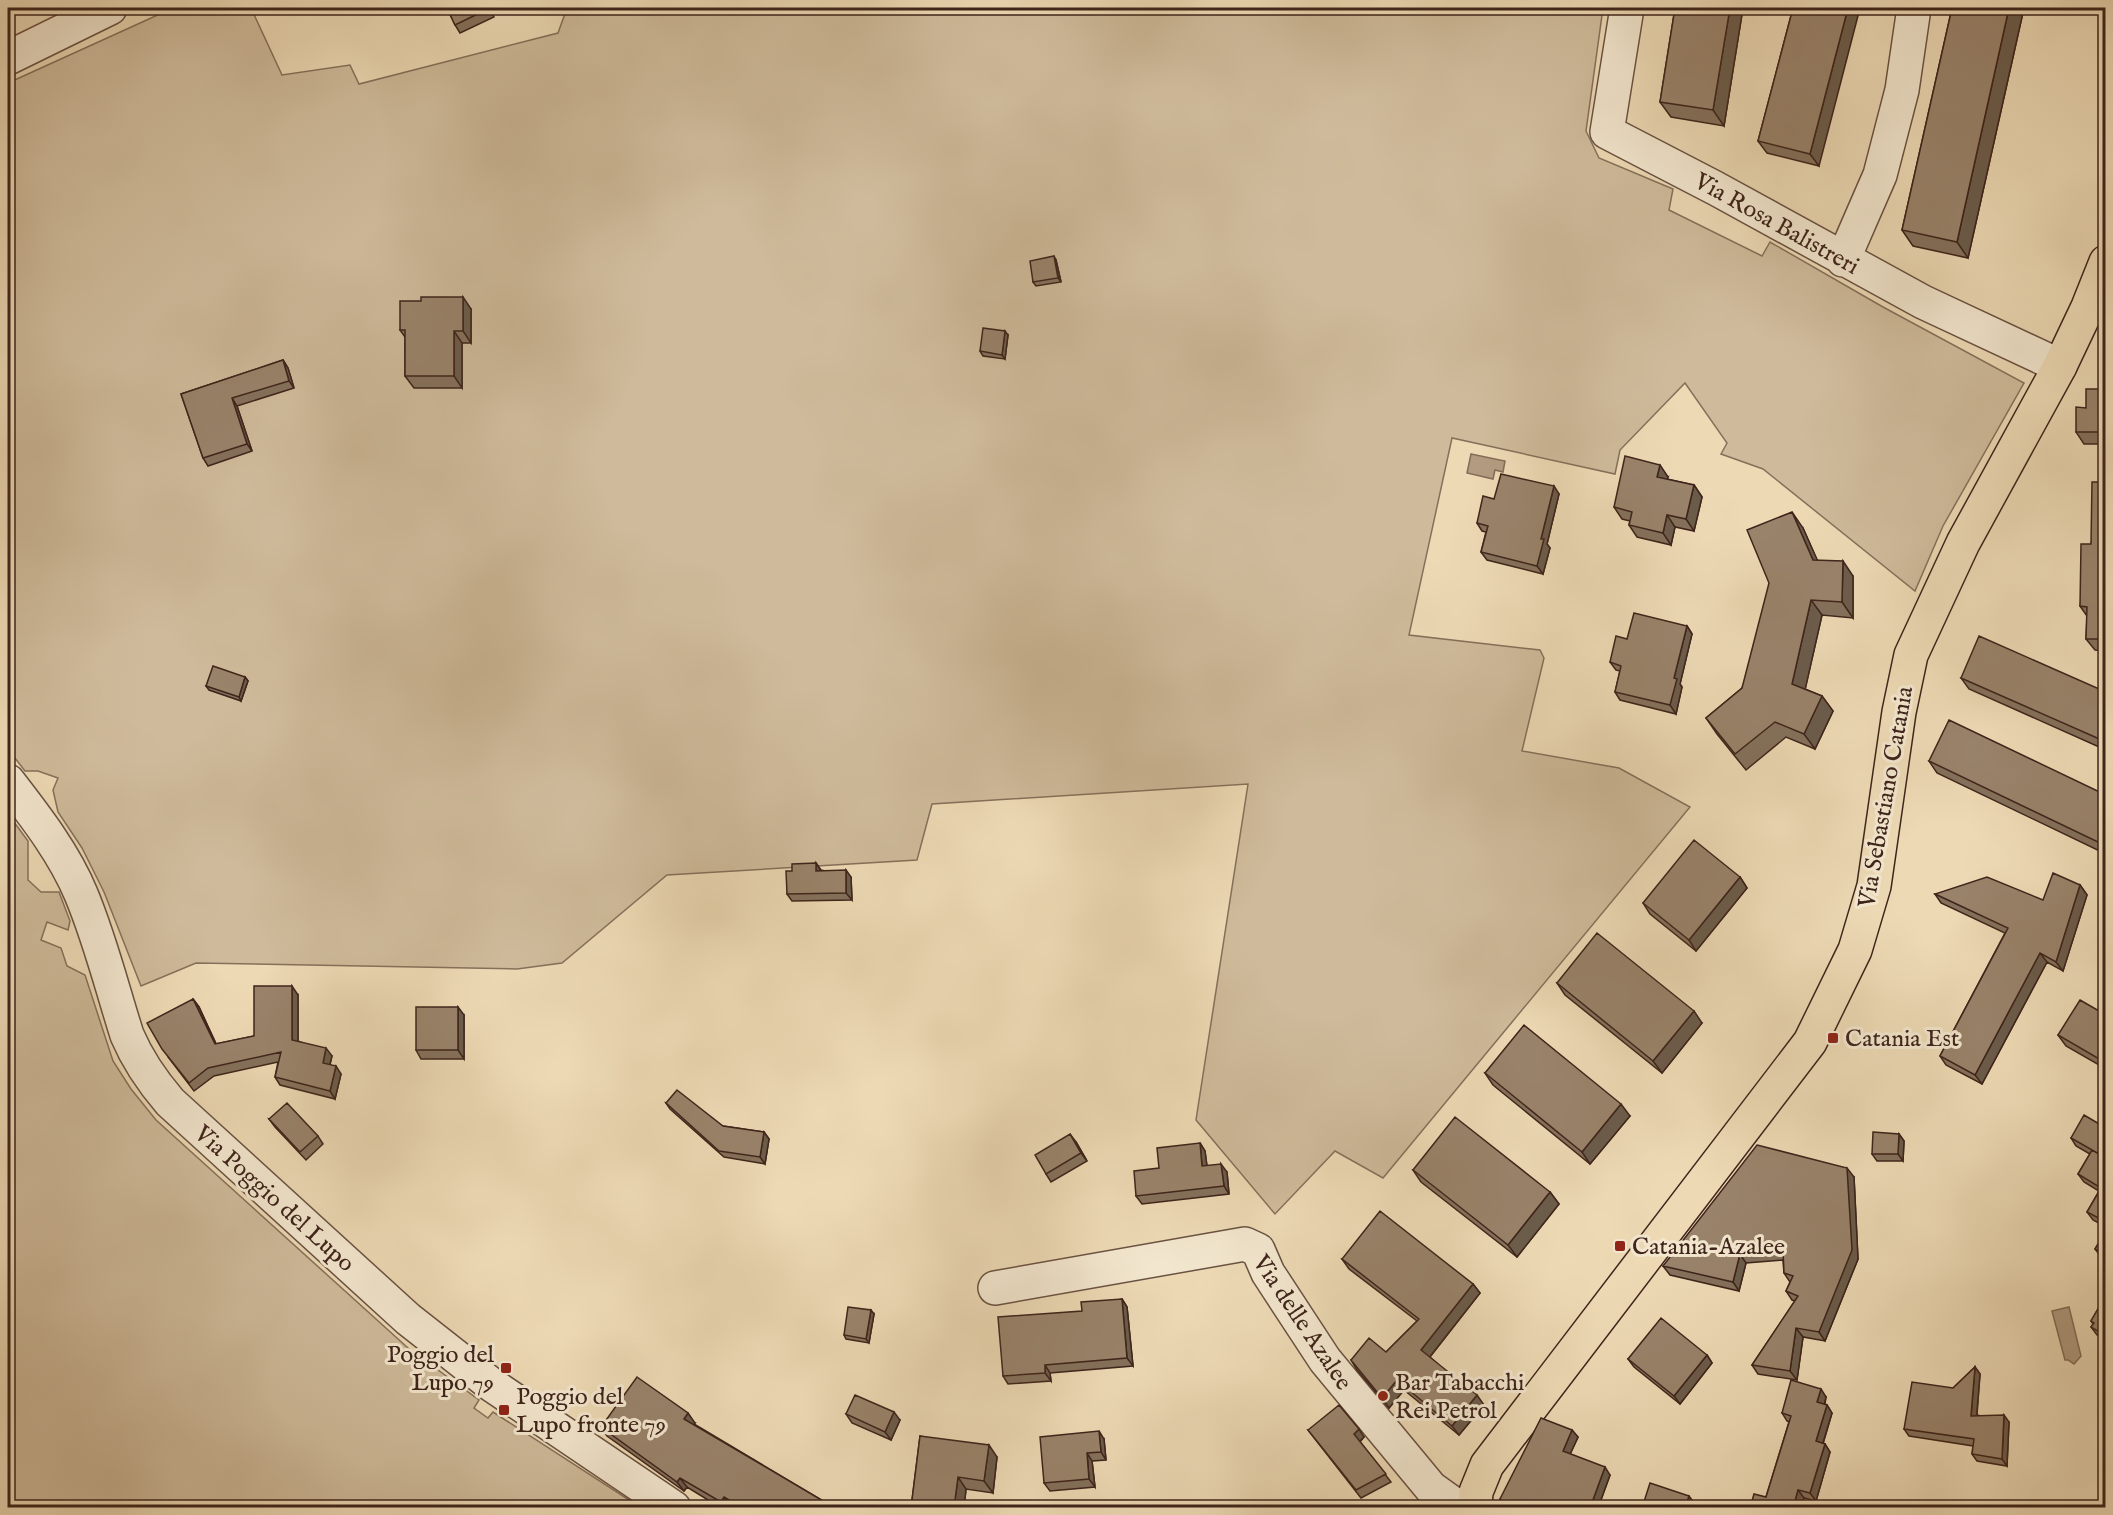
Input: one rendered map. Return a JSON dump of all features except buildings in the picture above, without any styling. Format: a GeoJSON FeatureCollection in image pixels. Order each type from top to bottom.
{"type":"FeatureCollection","features":[{"type":"Feature","properties":{"kind":"main road","name":"Via Sebastiano Catania"},"geometry":{"type":"LineString","coordinates":[[1475,1508],[1476,1492],[1487,1465],[1810,1042],[1855,950],[1874,886],[1899,712],[1911,655],[1963,543],[2060,366],[2106,262]]}},
{"type":"Feature","properties":{"kind":"street"},"geometry":{"type":"LineString","coordinates":[[8,58],[110,8]]}},
{"type":"Feature","properties":{"kind":"street","name":"Via Rosa Balistreri"},"geometry":{"type":"LineString","coordinates":[[1626,8],[1607,132],[1715,188],[1923,302],[2060,366]]}},
{"type":"Feature","properties":{"kind":"street"},"geometry":{"type":"LineString","coordinates":[[1843,260],[1880,175],[1902,90],[1914,8]]}},
{"type":"Feature","properties":{"kind":"street","name":"Via Poggio del Lupo"},"geometry":{"type":"LineString","coordinates":[[8,782],[35,815],[80,892],[132,1046],[151,1080],[170,1102],[408,1319],[492,1385],[674,1508]]}},
{"type":"Feature","properties":{"kind":"street","name":"Via delle Azalee"},"geometry":{"type":"LineString","coordinates":[[995,1288],[1245,1244],[1258,1250],[1268,1273],[1325,1360],[1431,1488],[1459,1508]]}},
{"type":"Feature","properties":{"kind":"shaded area"},"geometry":{"type":"Polygon","coordinates":[[[173,8],[251,8],[282,75],[350,65],[359,84],[558,33],[567,8],[1603,8],[1586,131],[1599,158],[1673,189],[1669,210],[1762,256],[1770,242],[1883,307],[2024,383],[1943,526],[1915,591],[1763,469],[1721,454],[1727,443],[1685,383],[1620,450],[1615,474],[1452,438],[1409,635],[1540,650],[1544,658],[1522,751],[1619,768],[1690,807],[1383,1178],[1335,1151],[1275,1214],[1196,1120],[1248,784],[932,804],[917,860],[667,875],[562,963],[517,969],[196,963],[141,986],[104,892],[82,848],[58,812],[53,790],[58,778],[38,771],[25,771],[8,749],[8,83],[173,8]]]}},
{"type":"Feature","properties":{"kind":"shaded area"},"geometry":{"type":"Polygon","coordinates":[[[1471,454],[1505,461],[1503,472],[1495,470],[1493,479],[1467,473],[1471,454]]]}},
{"type":"Feature","properties":{"kind":"shaded area"},"geometry":{"type":"Polygon","coordinates":[[[8,814],[28,841],[28,880],[41,892],[59,892],[70,921],[68,930],[47,922],[41,940],[61,948],[67,966],[85,975],[113,1061],[131,1089],[156,1120],[408,1348],[479,1400],[474,1408],[488,1418],[493,1412],[640,1507],[8,1507],[8,814]]]}},
{"type":"Feature","properties":{"kind":"shaded area"},"geometry":{"type":"Polygon","coordinates":[[[2069,1307],[2081,1356],[2074,1364],[2065,1360],[2052,1311],[2069,1307]]]}},
{"type":"Feature","properties":{"kind":"place","name":"Catania Est"},"geometry":{"type":"Point","coordinates":[1833,1038]}},
{"type":"Feature","properties":{"kind":"place","name":"Catania-Azalee"},"geometry":{"type":"Point","coordinates":[1620,1246]}},
{"type":"Feature","properties":{"kind":"place","name":"Poggio del Lupo 79"},"geometry":{"type":"Point","coordinates":[506,1368]}},
{"type":"Feature","properties":{"kind":"place","name":"Bar Tabacchi Rei Petrol"},"geometry":{"type":"Point","coordinates":[1383,1396]}},
{"type":"Feature","properties":{"kind":"place","name":"Poggio del Lupo fronte 79"},"geometry":{"type":"Point","coordinates":[504,1410]}}]}
